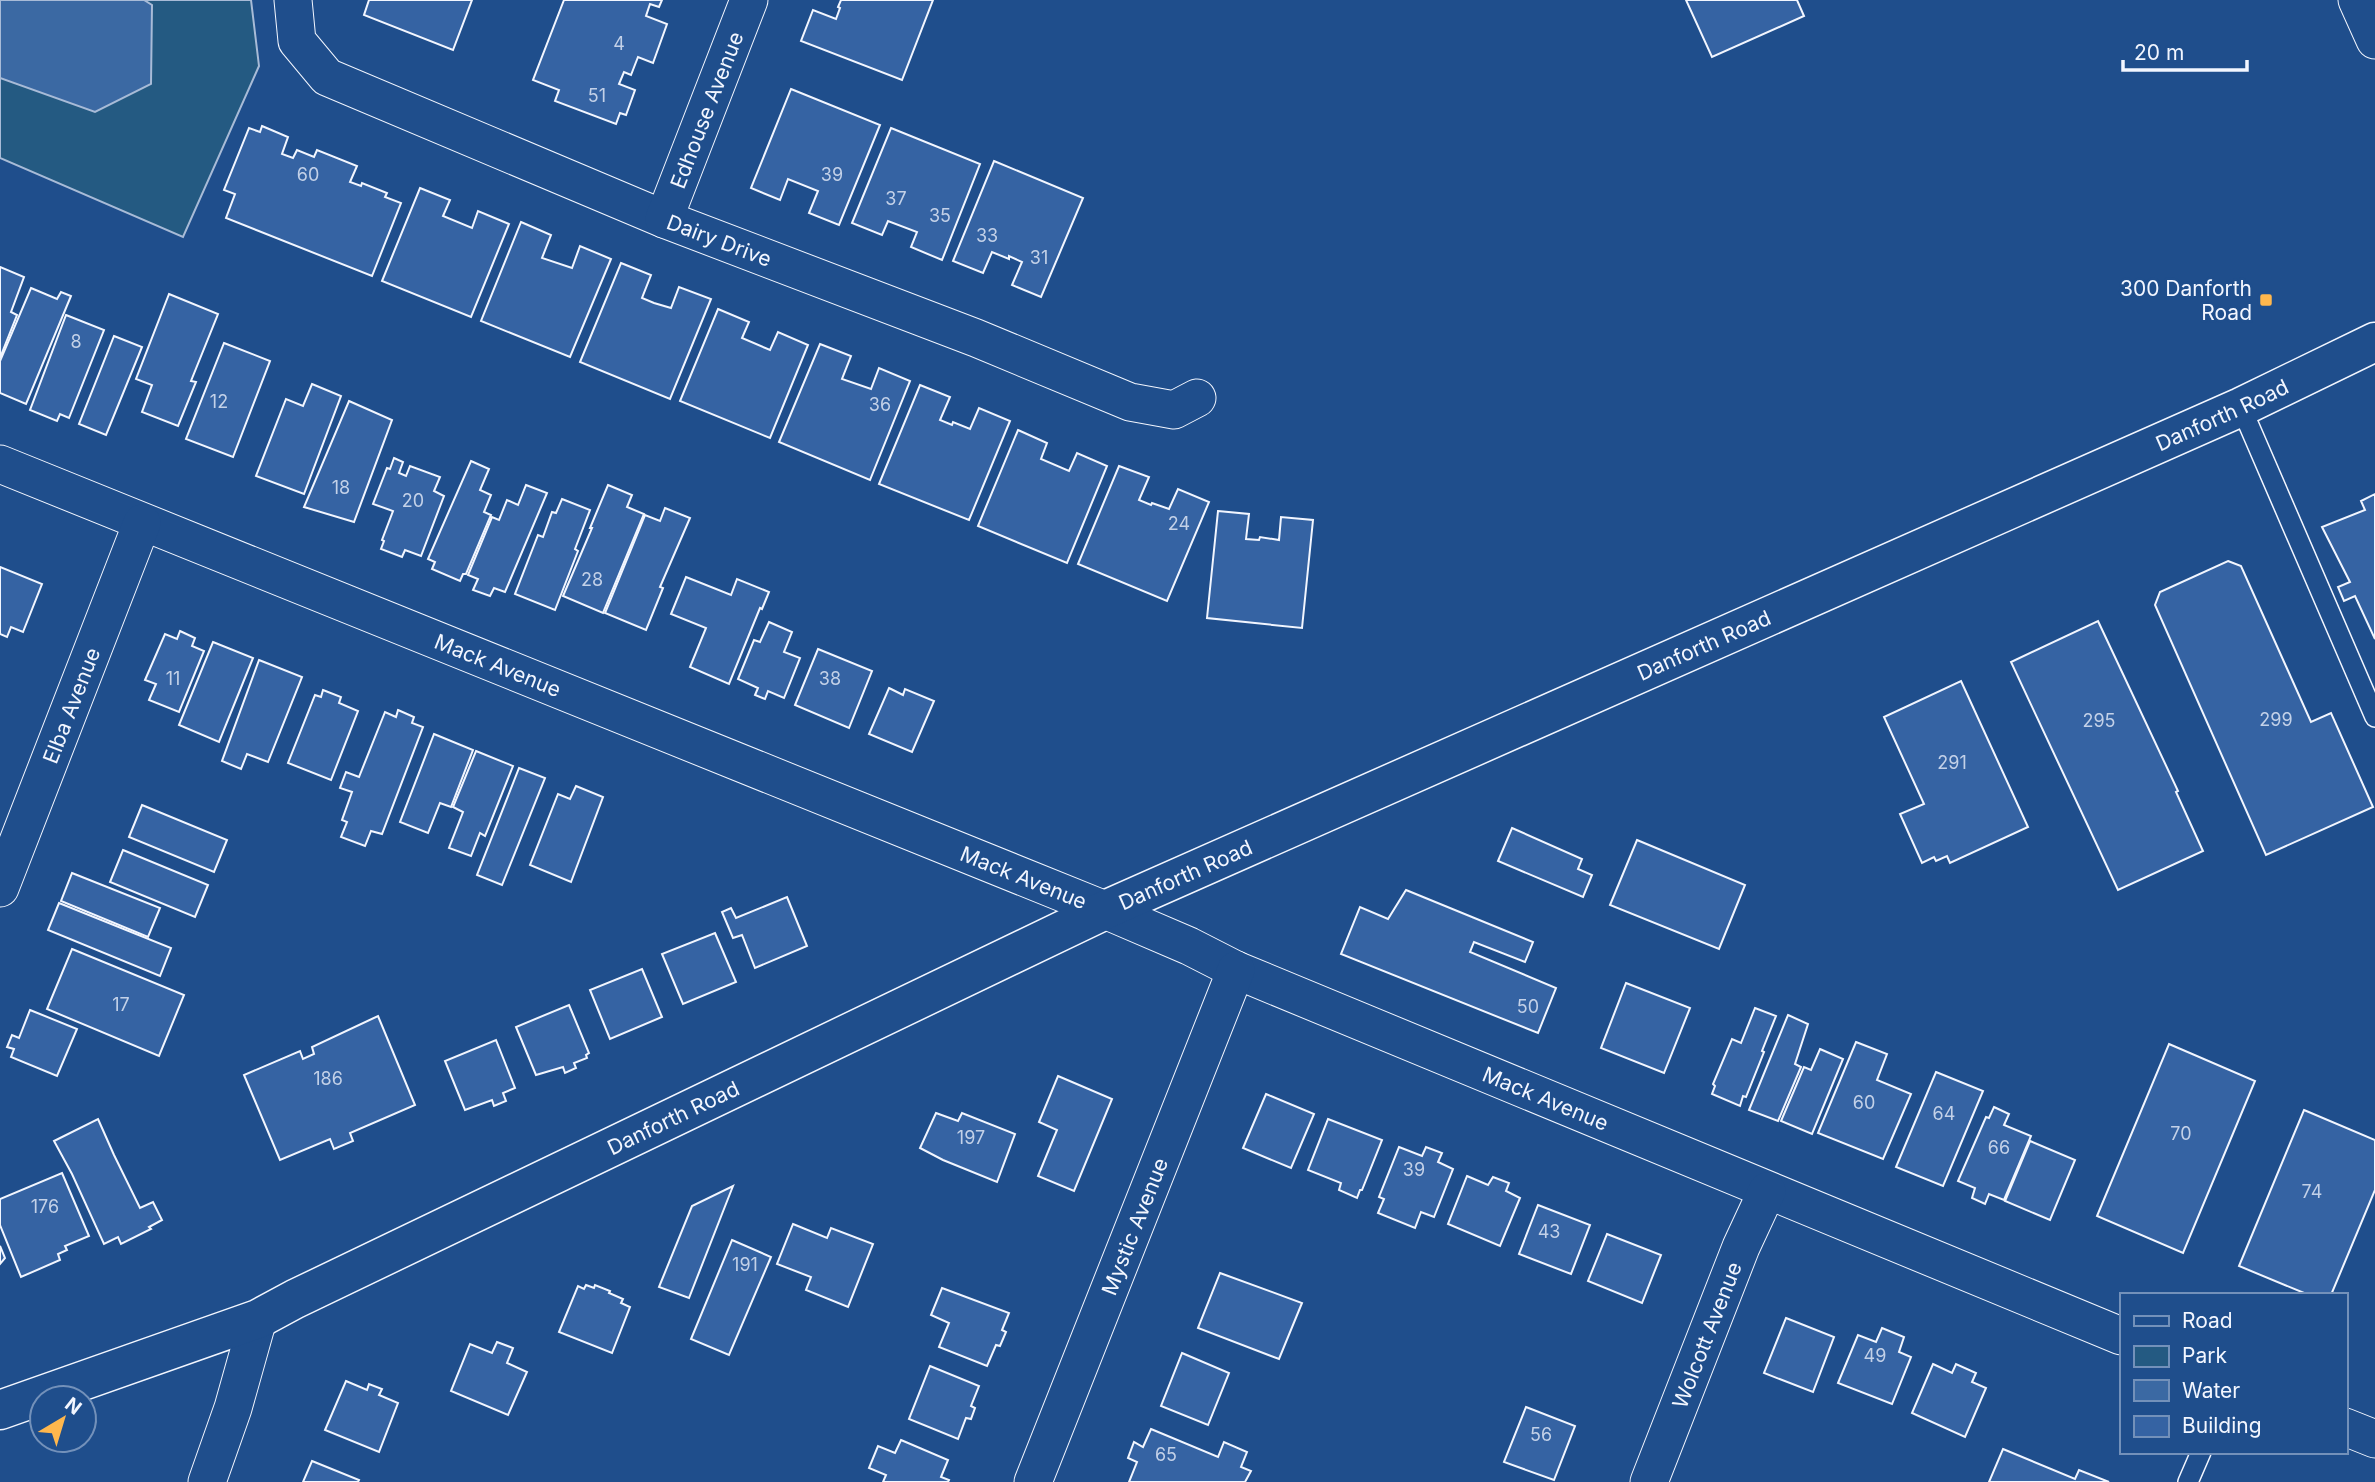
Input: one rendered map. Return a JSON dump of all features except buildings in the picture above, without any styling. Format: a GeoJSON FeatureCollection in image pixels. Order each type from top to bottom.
{"type":"FeatureCollection","features":[{"type":"Feature","properties":{"kind":"main road","name":"Danforth Road"},"geometry":{"type":"LineString","coordinates":[[0,1410],[258,1319],[1105,910],[2241,407],[2375,342]]}},
{"type":"Feature","properties":{"kind":"street","name":"Dairy Drive"},"geometry":{"type":"LineString","coordinates":[[293,0],[297,41],[327,77],[664,219],[976,338],[1130,402],[1174,410],[1197,398]]}},
{"type":"Feature","properties":{"kind":"street","name":"Edhouse Avenue"},"geometry":{"type":"LineString","coordinates":[[664,219],[749,0]]}},
{"type":"Feature","properties":{"kind":"street"},"geometry":{"type":"LineString","coordinates":[[2357,0],[2375,40]]}},
{"type":"Feature","properties":{"kind":"street","name":"Mack Avenue"},"geometry":{"type":"LineString","coordinates":[[0,464],[1105,910],[1189,946],[1236,970],[2120,1336]]}},
{"type":"Feature","properties":{"kind":"street","name":"Elba Avenue"},"geometry":{"type":"LineString","coordinates":[[0,888],[142,523]]}},
{"type":"Feature","properties":{"kind":"street","name":"Mystic Avenue"},"geometry":{"type":"LineString","coordinates":[[1033,1482],[1236,970]]}},
{"type":"Feature","properties":{"kind":"street","name":"Wolcott Avenue"},"geometry":{"type":"LineString","coordinates":[[1649,1482],[1741,1247],[1766,1191]]}},
{"type":"Feature","properties":{"kind":"street"},"geometry":{"type":"LineString","coordinates":[[207,1482],[233,1408],[258,1319]]}},
{"type":"Feature","properties":{"kind":"street"},"geometry":{"type":"LineString","coordinates":[[2347,1428],[2375,1439]]}},
{"type":"Feature","properties":{"kind":"lane"},"geometry":{"type":"LineString","coordinates":[[2241,407],[2375,717]]}},
{"type":"Feature","properties":{"kind":"lane"},"geometry":{"type":"LineString","coordinates":[[2188,1482],[2200,1454]]}},
{"type":"Feature","properties":{"kind":"green space"},"geometry":{"type":"Polygon","coordinates":[[[0,0],[251,0],[259,66],[183,237],[0,158],[0,0]]]}},
{"type":"Feature","properties":{"kind":"water"},"geometry":{"type":"Polygon","coordinates":[[[0,0],[144,0],[152,5],[151,84],[95,112],[0,78],[0,0]]]}},
{"type":"Feature","properties":{"kind":"place","name":"300 Danforth Road"},"geometry":{"type":"Point","coordinates":[2266,300]}}]}
